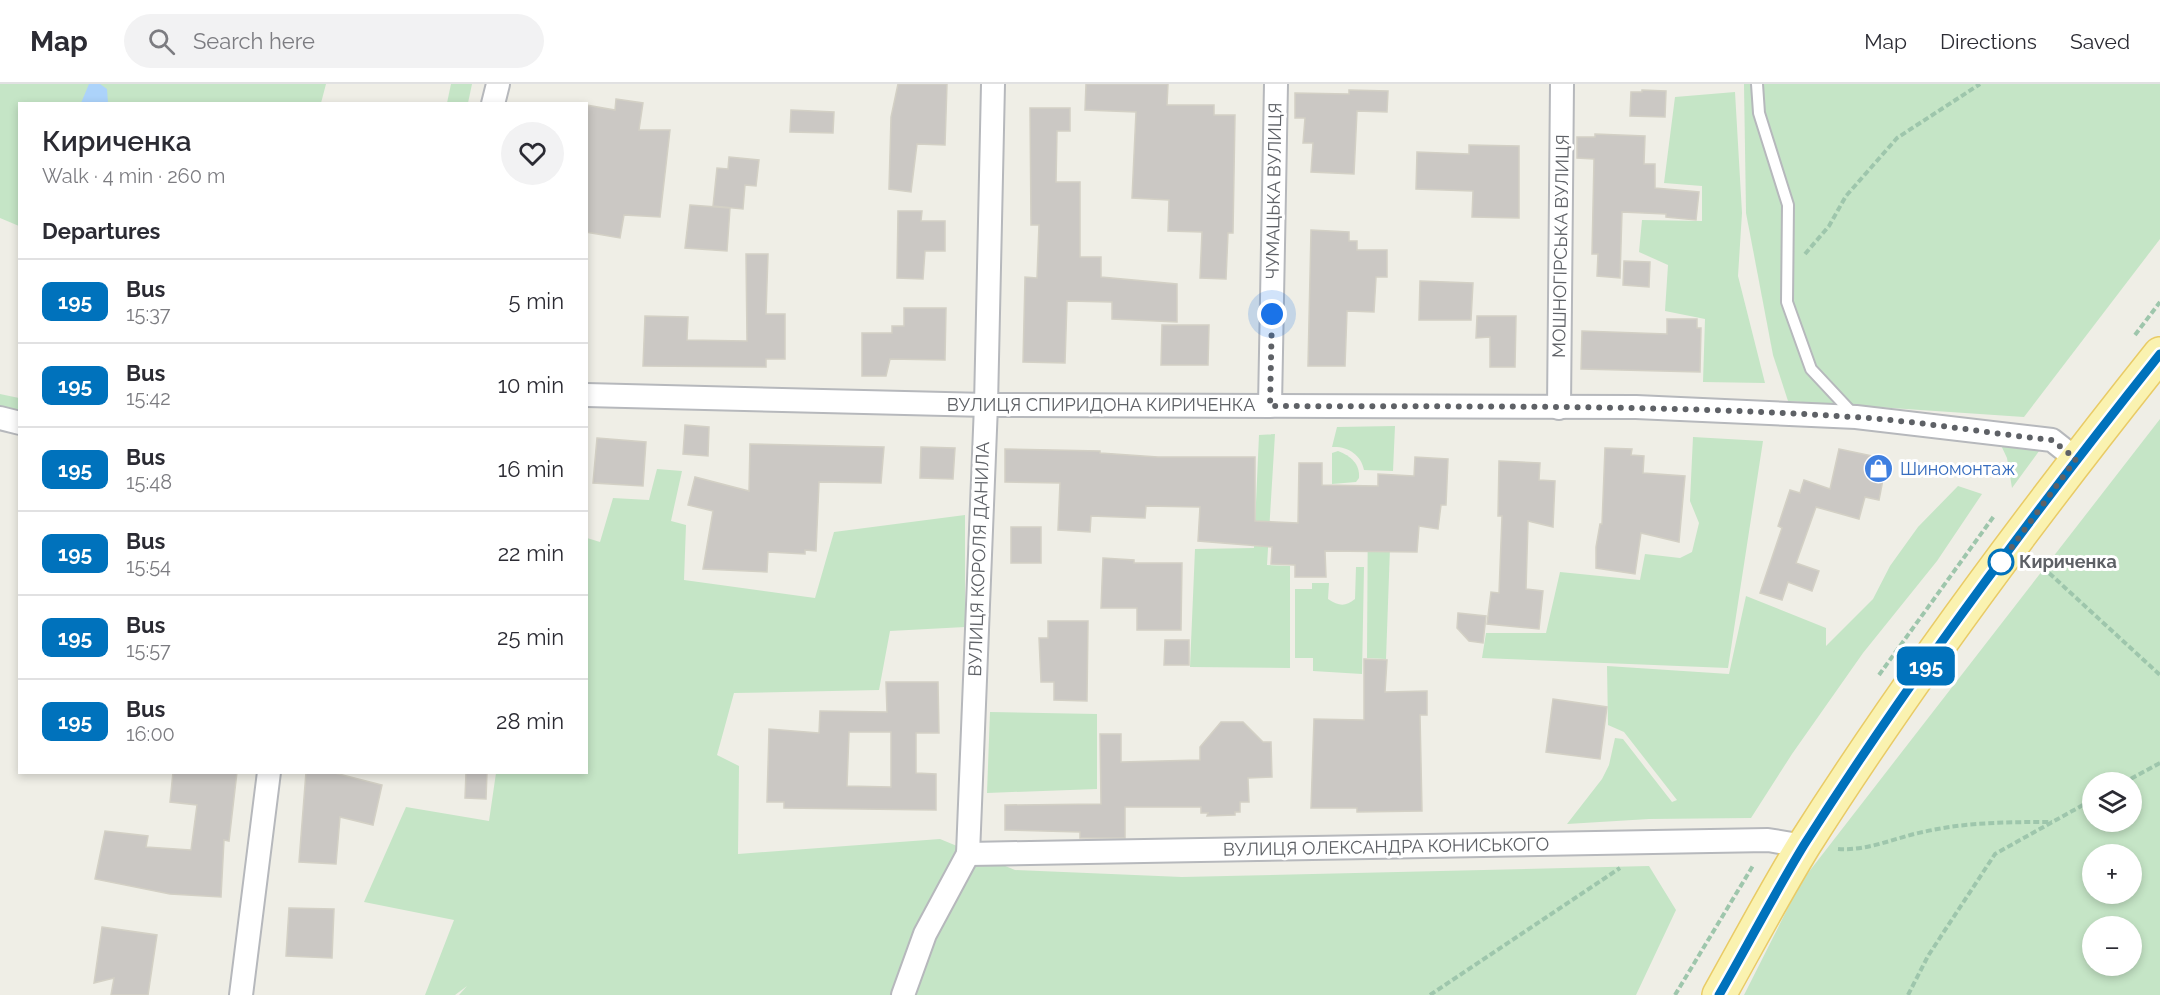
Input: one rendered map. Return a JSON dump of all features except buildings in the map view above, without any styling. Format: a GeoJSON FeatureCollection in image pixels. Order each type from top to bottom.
{"type":"FeatureCollection","features":[{"type":"Feature","properties":{"kind":"main road"},"geometry":{"type":"LineString","coordinates":[[1719,995],[1804,846],[1906,694],[2076,459],[2160,354]]}},
{"type":"Feature","properties":{"kind":"street"},"geometry":{"type":"LineString","coordinates":[[494,102],[498,84]]}},
{"type":"Feature","properties":{"kind":"street","name":"ВУЛИЦЯ КОРОЛЯ ДАНИЛА"},"geometry":{"type":"LineString","coordinates":[[968,854],[986,405],[993,84]]}},
{"type":"Feature","properties":{"kind":"street","name":"ЧУМАЦЬКА ВУЛИЦЯ"},"geometry":{"type":"LineString","coordinates":[[1270,406],[1276,84]]}},
{"type":"Feature","properties":{"kind":"street","name":"МОШНОГІРСЬКА ВУЛИЦЯ"},"geometry":{"type":"LineString","coordinates":[[1559,408],[1562,84]]}},
{"type":"Feature","properties":{"kind":"street","name":"ВУЛИЦЯ СПИРИДОНА КИРИЧЕНКА"},"geometry":{"type":"LineString","coordinates":[[588,395],[986,405],[1636,407],[1856,417],[2052,440],[2076,459]]}},
{"type":"Feature","properties":{"kind":"street"},"geometry":{"type":"LineString","coordinates":[[0,418],[18,422]]}},
{"type":"Feature","properties":{"kind":"street"},"geometry":{"type":"LineString","coordinates":[[242,995],[269,774]]}},
{"type":"Feature","properties":{"kind":"street","name":"ВУЛИЦЯ ОЛЕКСАНДРА КОНИСЬКОГО"},"geometry":{"type":"LineString","coordinates":[[968,854],[1768,840],[1804,846]]}},
{"type":"Feature","properties":{"kind":"street"},"geometry":{"type":"LineString","coordinates":[[903,995],[926,934],[968,854]]}},
{"type":"Feature","properties":{"kind":"lane"},"geometry":{"type":"LineString","coordinates":[[1758,84],[1759,113],[1788,205],[1788,302],[1811,369],[1822,384],[1856,417]]}},
{"type":"Feature","properties":{"kind":"path"},"geometry":{"type":"LineString","coordinates":[[1788,271],[1829,226],[1846,196],[1897,138],[1980,84]]}},
{"type":"Feature","properties":{"kind":"path"},"geometry":{"type":"LineString","coordinates":[[2015,543],[2108,624],[2160,675]]}},
{"type":"Feature","properties":{"kind":"path"},"geometry":{"type":"LineString","coordinates":[[2142,773],[2160,763]]}},
{"type":"Feature","properties":{"kind":"path"},"geometry":{"type":"LineString","coordinates":[[1908,995],[1928,956],[1995,854],[2082,806]]}},
{"type":"Feature","properties":{"kind":"path"},"geometry":{"type":"LineString","coordinates":[[1804,846],[1857,850],[1924,832],[1985,822],[2053,822]]}},
{"type":"Feature","properties":{"kind":"path"},"geometry":{"type":"LineString","coordinates":[[1430,995],[1658,842]]}},
{"type":"Feature","properties":{"kind":"green space"},"geometry":{"type":"Polygon","coordinates":[[[0,84],[326,84],[321,102],[18,102],[18,226],[0,218],[0,84]]]}},
{"type":"Feature","properties":{"kind":"green space"},"geometry":{"type":"Polygon","coordinates":[[[451,84],[472,84],[468,102],[447,102],[451,84]]]}},
{"type":"Feature","properties":{"kind":"green space"},"geometry":{"type":"Polygon","coordinates":[[[1744,84],[2160,84],[2160,239],[2024,417],[1788,401],[1773,355],[1746,213],[1744,84]]]}},
{"type":"Feature","properties":{"kind":"green space"},"geometry":{"type":"Polygon","coordinates":[[[1735,92],[1742,213],[1738,276],[1765,383],[1703,382],[1705,319],[1665,311],[1668,265],[1639,252],[1642,220],[1702,221],[1702,186],[1664,183],[1675,97],[1735,92]]]}},
{"type":"Feature","properties":{"kind":"green space"},"geometry":{"type":"Polygon","coordinates":[[[0,394],[18,398],[18,411],[0,406],[0,394]]]}},
{"type":"Feature","properties":{"kind":"green space"},"geometry":{"type":"Polygon","coordinates":[[[2160,419],[2160,995],[1744,995],[1801,882],[2160,419]]]}},
{"type":"Feature","properties":{"kind":"green space"},"geometry":{"type":"Polygon","coordinates":[[[1395,426],[1393,471],[1364,470],[1357,455],[1343,448],[1332,447],[1337,427],[1395,426]]]}},
{"type":"Feature","properties":{"kind":"green space"},"geometry":{"type":"Polygon","coordinates":[[[1275,434],[1267,565],[1290,566],[1290,668],[1190,667],[1195,549],[1254,548],[1259,435],[1275,434]]]}},
{"type":"Feature","properties":{"kind":"green space"},"geometry":{"type":"Polygon","coordinates":[[[1693,437],[1763,441],[1728,668],[1482,658],[1486,633],[1546,633],[1560,572],[1640,580],[1645,554],[1680,558],[1692,552],[1699,523],[1690,501],[1693,437]]]}},
{"type":"Feature","properties":{"kind":"green space"},"geometry":{"type":"Polygon","coordinates":[[[1999,441],[2042,447],[2012,488],[2007,458],[1999,441]]]}},
{"type":"Feature","properties":{"kind":"green space"},"geometry":{"type":"Polygon","coordinates":[[[1338,451],[1351,458],[1356,465],[1359,478],[1356,482],[1332,484],[1332,453],[1338,451]]]}},
{"type":"Feature","properties":{"kind":"green space"},"geometry":{"type":"Polygon","coordinates":[[[657,469],[682,471],[671,521],[686,525],[684,580],[815,598],[834,532],[965,515],[965,627],[890,631],[879,690],[734,693],[717,755],[739,766],[738,854],[940,839],[1015,870],[1182,877],[1649,866],[1676,910],[1636,995],[459,995],[467,986],[455,995],[425,995],[454,920],[364,902],[406,807],[489,821],[496,774],[588,774],[588,538],[600,542],[613,498],[649,500],[657,469]]]}},
{"type":"Feature","properties":{"kind":"green space"},"geometry":{"type":"Polygon","coordinates":[[[1958,486],[1982,494],[1937,561],[1863,653],[1792,754],[1751,818],[1649,819],[1567,824],[1602,779],[1609,765],[1615,738],[1623,739],[1672,802],[1677,800],[1624,732],[1608,725],[1607,666],[1729,674],[1746,596],[1826,628],[1826,646],[1873,599],[1890,566],[1918,527],[1958,486]]]}},
{"type":"Feature","properties":{"kind":"green space"},"geometry":{"type":"Polygon","coordinates":[[[1392,492],[1386,659],[1367,658],[1368,493],[1392,492]]]}},
{"type":"Feature","properties":{"kind":"green space"},"geometry":{"type":"Polygon","coordinates":[[[1356,567],[1364,567],[1362,674],[1313,671],[1313,658],[1295,658],[1295,589],[1312,589],[1312,583],[1329,583],[1328,599],[1339,604],[1348,603],[1355,599],[1356,567]]]}},
{"type":"Feature","properties":{"kind":"green space"},"geometry":{"type":"Polygon","coordinates":[[[990,712],[1097,714],[1097,789],[987,793],[990,712]]]}},
{"type":"Feature","properties":{"kind":"water"},"geometry":{"type":"Polygon","coordinates":[[[89,84],[100,84],[107,89],[108,102],[81,102],[89,84]]]}},
{"type":"Feature","properties":{"kind":"bus line","name":"195"},"geometry":{"type":"LineString","coordinates":[[1719,995],[1804,846],[1906,694],[2076,459],[2160,354]]}},
{"type":"Feature","properties":{"kind":"place","name":"Шиномонтаж"},"geometry":{"type":"Point","coordinates":[1879,469]}},
{"type":"Feature","properties":{"kind":"place","name":"Кириченка"},"geometry":{"type":"Point","coordinates":[2001,562]}},
{"type":"Feature","properties":{"kind":"route"},"geometry":{"type":"LineString","coordinates":[[1272,314],[1270,406],[1636,407],[1771,412],[1856,417],[2052,440],[2076,459],[2001,562]]}}]}
